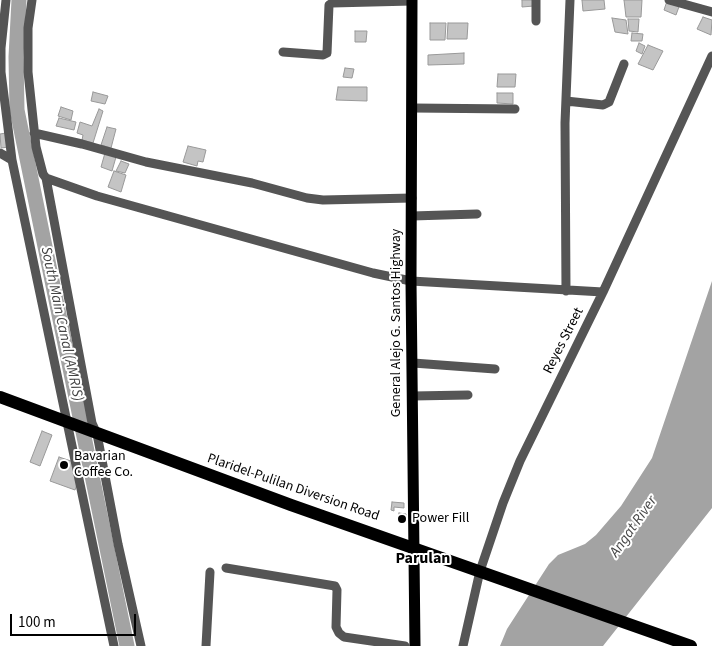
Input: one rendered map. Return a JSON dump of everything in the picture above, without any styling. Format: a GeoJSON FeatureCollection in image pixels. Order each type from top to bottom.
{"type":"FeatureCollection","features":[{"type":"Feature","properties":{"kind":"highway","name":"Plaridel-Pulilan Diversion Road"},"geometry":{"type":"LineString","coordinates":[[0,397],[95,433],[691,646]]}},
{"type":"Feature","properties":{"kind":"main road","name":"General Alejo G. Santos Highway"},"geometry":{"type":"LineString","coordinates":[[412,1],[411,281],[415,646]]}},
{"type":"Feature","properties":{"kind":"street"},"geometry":{"type":"LineString","coordinates":[[6,0],[1,48],[12,160],[71,424],[114,646]]}},
{"type":"Feature","properties":{"kind":"street"},"geometry":{"type":"LineString","coordinates":[[32,0],[27,46],[34,133],[42,174],[46,178],[97,196],[373,274],[411,281],[603,292]]}},
{"type":"Feature","properties":{"kind":"street"},"geometry":{"type":"LineString","coordinates":[[536,0],[536,21]]}},
{"type":"Feature","properties":{"kind":"street"},"geometry":{"type":"LineString","coordinates":[[566,291],[566,101],[570,0]]}},
{"type":"Feature","properties":{"kind":"street"},"geometry":{"type":"LineString","coordinates":[[669,0],[712,12]]}},
{"type":"Feature","properties":{"kind":"street"},"geometry":{"type":"LineString","coordinates":[[283,52],[323,55],[326,53],[329,5],[332,3],[412,1]]}},
{"type":"Feature","properties":{"kind":"street","name":"Reyes Street"},"geometry":{"type":"LineString","coordinates":[[463,646],[480,571],[503,503],[520,461],[603,292],[712,56]]}},
{"type":"Feature","properties":{"kind":"street"},"geometry":{"type":"LineString","coordinates":[[566,101],[603,105],[609,102],[624,64]]}},
{"type":"Feature","properties":{"kind":"street"},"geometry":{"type":"LineString","coordinates":[[413,108],[515,109]]}},
{"type":"Feature","properties":{"kind":"street"},"geometry":{"type":"LineString","coordinates":[[34,133],[146,162],[252,183],[307,198],[323,200],[412,198]]}},
{"type":"Feature","properties":{"kind":"street"},"geometry":{"type":"LineString","coordinates":[[0,153],[12,160]]}},
{"type":"Feature","properties":{"kind":"street"},"geometry":{"type":"LineString","coordinates":[[46,178],[92,423],[141,646]]}},
{"type":"Feature","properties":{"kind":"street"},"geometry":{"type":"LineString","coordinates":[[412,216],[477,214]]}},
{"type":"Feature","properties":{"kind":"street"},"geometry":{"type":"LineString","coordinates":[[413,363],[495,370]]}},
{"type":"Feature","properties":{"kind":"street"},"geometry":{"type":"LineString","coordinates":[[413,396],[468,396]]}},
{"type":"Feature","properties":{"kind":"street"},"geometry":{"type":"LineString","coordinates":[[226,568],[335,586],[337,590],[336,627],[339,633],[344,637],[405,646]]}},
{"type":"Feature","properties":{"kind":"street"},"geometry":{"type":"LineString","coordinates":[[206,646],[210,572]]}},
{"type":"Feature","properties":{"kind":"water","name":"Angat River"},"geometry":{"type":"Polygon","coordinates":[[[712,281],[712,508],[603,646],[500,646],[507,629],[549,564],[558,555],[585,544],[596,535],[621,506],[652,458],[712,281]]]}},
{"type":"Feature","properties":{"kind":"building"},"geometry":{"type":"Polygon","coordinates":[[[522,0],[534,0],[534,6],[522,7],[522,0]]]}},
{"type":"Feature","properties":{"kind":"building"},"geometry":{"type":"Polygon","coordinates":[[[582,0],[604,0],[605,9],[583,11],[582,0]]]}},
{"type":"Feature","properties":{"kind":"building"},"geometry":{"type":"Polygon","coordinates":[[[624,0],[642,0],[641,17],[626,17],[624,0]]]}},
{"type":"Feature","properties":{"kind":"building"},"geometry":{"type":"Polygon","coordinates":[[[667,1],[680,4],[676,15],[664,10],[667,1]]]}},
{"type":"Feature","properties":{"kind":"building"},"geometry":{"type":"Polygon","coordinates":[[[703,17],[712,20],[711,35],[697,29],[703,17]]]}},
{"type":"Feature","properties":{"kind":"building"},"geometry":{"type":"Polygon","coordinates":[[[612,18],[626,20],[628,34],[615,32],[612,18]]]}},
{"type":"Feature","properties":{"kind":"building"},"geometry":{"type":"Polygon","coordinates":[[[628,19],[639,19],[638,32],[629,31],[628,19]]]}},
{"type":"Feature","properties":{"kind":"building"},"geometry":{"type":"Polygon","coordinates":[[[430,23],[446,23],[445,40],[430,40],[430,23]]]}},
{"type":"Feature","properties":{"kind":"building"},"geometry":{"type":"Polygon","coordinates":[[[448,23],[468,23],[467,39],[447,39],[448,23]]]}},
{"type":"Feature","properties":{"kind":"building"},"geometry":{"type":"Polygon","coordinates":[[[355,31],[367,31],[366,42],[355,42],[355,31]]]}},
{"type":"Feature","properties":{"kind":"building"},"geometry":{"type":"Polygon","coordinates":[[[632,33],[643,34],[642,41],[631,41],[632,33]]]}},
{"type":"Feature","properties":{"kind":"building"},"geometry":{"type":"Polygon","coordinates":[[[639,43],[645,46],[642,54],[636,51],[639,43]]]}},
{"type":"Feature","properties":{"kind":"building"},"geometry":{"type":"Polygon","coordinates":[[[648,45],[663,51],[653,70],[638,64],[648,45]]]}},
{"type":"Feature","properties":{"kind":"building"},"geometry":{"type":"Polygon","coordinates":[[[464,53],[464,64],[428,65],[428,55],[464,53]]]}},
{"type":"Feature","properties":{"kind":"building"},"geometry":{"type":"Polygon","coordinates":[[[345,68],[354,69],[352,78],[343,77],[345,68]]]}},
{"type":"Feature","properties":{"kind":"building"},"geometry":{"type":"Polygon","coordinates":[[[498,74],[516,74],[515,87],[497,87],[498,74]]]}},
{"type":"Feature","properties":{"kind":"building"},"geometry":{"type":"Polygon","coordinates":[[[338,87],[367,87],[367,101],[336,100],[338,87]]]}},
{"type":"Feature","properties":{"kind":"building"},"geometry":{"type":"Polygon","coordinates":[[[93,92],[108,96],[105,104],[91,101],[93,92]]]}},
{"type":"Feature","properties":{"kind":"building"},"geometry":{"type":"Polygon","coordinates":[[[497,93],[513,93],[513,104],[497,103],[497,93]]]}},
{"type":"Feature","properties":{"kind":"building"},"geometry":{"type":"Polygon","coordinates":[[[61,107],[73,111],[71,120],[58,116],[61,107]]]}},
{"type":"Feature","properties":{"kind":"building"},"geometry":{"type":"Polygon","coordinates":[[[99,109],[103,111],[93,143],[82,140],[83,135],[77,133],[80,122],[92,126],[99,109]]]}},
{"type":"Feature","properties":{"kind":"building"},"geometry":{"type":"Polygon","coordinates":[[[59,118],[76,122],[74,130],[56,126],[59,118]]]}},
{"type":"Feature","properties":{"kind":"building"},"geometry":{"type":"Polygon","coordinates":[[[107,127],[116,129],[111,148],[101,145],[107,127]]]}},
{"type":"Feature","properties":{"kind":"building"},"geometry":{"type":"Polygon","coordinates":[[[6,133],[9,147],[1,148],[0,134],[6,133]]]}},
{"type":"Feature","properties":{"kind":"building"},"geometry":{"type":"Polygon","coordinates":[[[188,146],[206,150],[203,162],[198,161],[197,166],[183,162],[188,146]]]}},
{"type":"Feature","properties":{"kind":"building"},"geometry":{"type":"Polygon","coordinates":[[[105,153],[116,157],[112,171],[101,167],[105,153]]]}},
{"type":"Feature","properties":{"kind":"building"},"geometry":{"type":"Polygon","coordinates":[[[121,161],[129,164],[125,173],[116,171],[121,161]]]}},
{"type":"Feature","properties":{"kind":"building"},"geometry":{"type":"Polygon","coordinates":[[[114,171],[126,175],[121,192],[108,187],[114,171]]]}},
{"type":"Feature","properties":{"kind":"building"},"geometry":{"type":"Polygon","coordinates":[[[42,431],[52,435],[40,466],[30,462],[42,431]]]}},
{"type":"Feature","properties":{"kind":"building"},"geometry":{"type":"Polygon","coordinates":[[[59,457],[77,463],[73,474],[80,476],[75,490],[50,481],[59,457]]]}},
{"type":"Feature","properties":{"kind":"building"},"geometry":{"type":"Polygon","coordinates":[[[392,502],[404,503],[404,508],[394,507],[394,511],[391,510],[392,502]]]}},
{"type":"Feature","properties":{"kind":"building","name":"Power Fill"},"geometry":{"type":"Polygon","coordinates":[[[399,513],[406,514],[405,522],[398,521],[399,513]]]}},
{"type":"Feature","properties":{"kind":"waterway","name":"South Main Canal (AMRIS)"},"geometry":{"type":"LineString","coordinates":[[19,0],[16,57],[17,110],[127,646]]}},
{"type":"Feature","properties":{"kind":"place","name":"Bavarian Coffee Co."},"geometry":{"type":"Point","coordinates":[64,465]}},
{"type":"Feature","properties":{"kind":"place","name":"Power Fill"},"geometry":{"type":"Point","coordinates":[402,519]}},
{"type":"Feature","properties":{"kind":"district","name":"Parulan"},"geometry":{"type":"Point","coordinates":[423,559]}}]}
